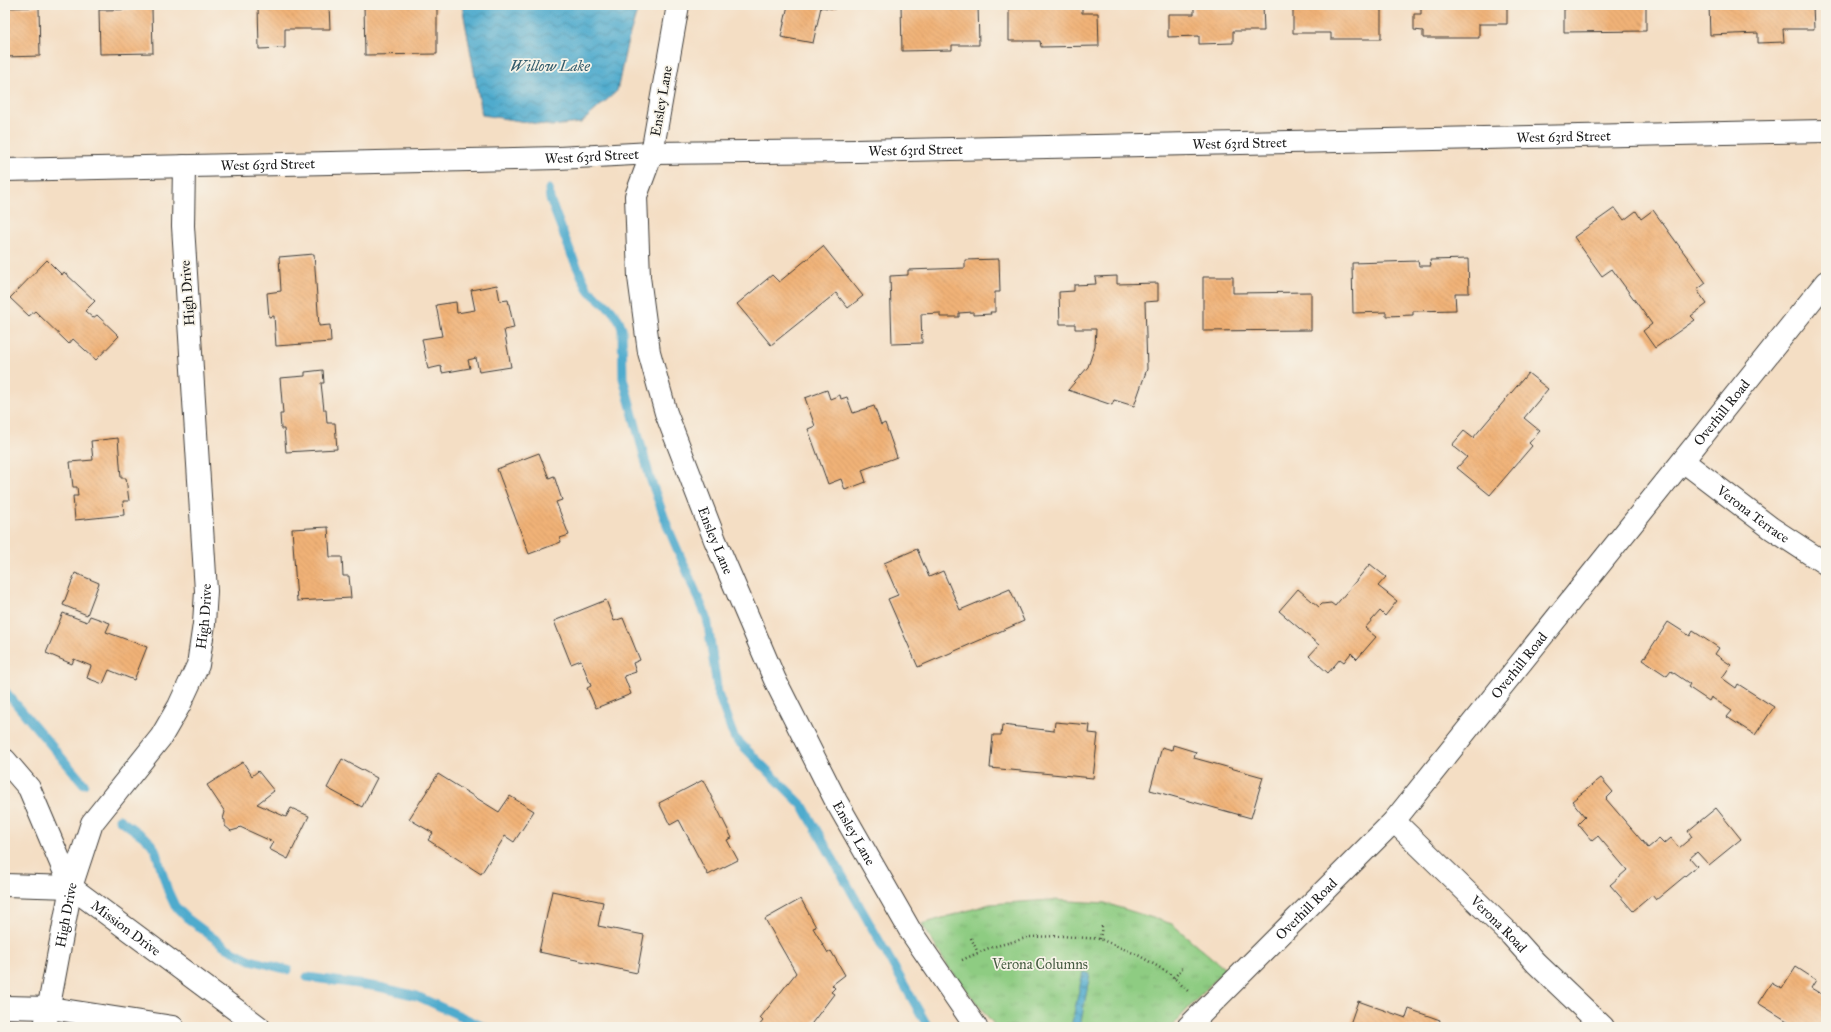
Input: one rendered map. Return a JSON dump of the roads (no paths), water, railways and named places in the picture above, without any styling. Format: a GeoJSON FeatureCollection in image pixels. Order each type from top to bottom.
{"type":"FeatureCollection","features":[{"type":"Feature","properties":{"kind":"street","name":"Ensley Lane"},"geometry":{"type":"LineString","coordinates":[[678,5],[652,153],[636,196],[639,276],[649,352],[666,413],[715,540],[775,680],[836,801],[911,932],[976,1027]]}},
{"type":"Feature","properties":{"kind":"street","name":"West 63rd Street"},"geometry":{"type":"LineString","coordinates":[[5,170],[558,158],[652,153],[872,151],[1826,131]]}},
{"type":"Feature","properties":{"kind":"street","name":"High Drive"},"geometry":{"type":"LineString","coordinates":[[47,1017],[71,887],[92,823],[161,737],[179,706],[198,665],[204,624],[206,591],[183,226],[184,166]]}},
{"type":"Feature","properties":{"kind":"street","name":"Overhill Road"},"geometry":{"type":"LineString","coordinates":[[1188,1027],[1394,821],[1826,282]]}},
{"type":"Feature","properties":{"kind":"street","name":"Verona Terrace"},"geometry":{"type":"LineString","coordinates":[[1684,461],[1771,528],[1826,564]]}},
{"type":"Feature","properties":{"kind":"street"},"geometry":{"type":"LineString","coordinates":[[5,760],[29,788],[71,887],[5,885]]}},
{"type":"Feature","properties":{"kind":"street","name":"Verona Road"},"geometry":{"type":"LineString","coordinates":[[1394,821],[1511,935],[1536,963],[1603,1027]]}},
{"type":"Feature","properties":{"kind":"street","name":"Mission Drive"},"geometry":{"type":"LineString","coordinates":[[71,887],[259,1027]]}},
{"type":"Feature","properties":{"kind":"street"},"geometry":{"type":"LineString","coordinates":[[5,1007],[47,1017],[173,1027]]}},
{"type":"Feature","properties":{"kind":"water","name":"Willow Lake"},"geometry":{"type":"Polygon","coordinates":[[[462,5],[639,5],[627,44],[617,91],[581,123],[551,126],[482,115],[462,5]]]}},
{"type":"Feature","properties":{"kind":"water"},"geometry":{"type":"Polygon","coordinates":[[[1083,972],[1090,974],[1080,1027],[1071,1027],[1083,972]]]}},
{"type":"Feature","properties":{"kind":"waterway"},"geometry":{"type":"LineString","coordinates":[[549,189],[550,199],[572,256],[588,290],[612,310],[619,320],[622,329],[623,378],[650,478],[669,530],[707,618],[718,694],[734,737],[803,806],[928,1027]]}},
{"type":"Feature","properties":{"kind":"waterway"},"geometry":{"type":"LineString","coordinates":[[5,691],[84,784]]}},
{"type":"Feature","properties":{"kind":"waterway"},"geometry":{"type":"LineString","coordinates":[[119,819],[148,840],[155,849],[168,891],[175,906],[187,918],[227,948],[251,960],[288,970]]}},
{"type":"Feature","properties":{"kind":"waterway"},"geometry":{"type":"LineString","coordinates":[[307,977],[379,987],[417,996],[484,1027]]}},
{"type":"Feature","properties":{"kind":"park label","name":"Verona Columns"},"geometry":{"type":"Point","coordinates":[1040,964]}}]}
